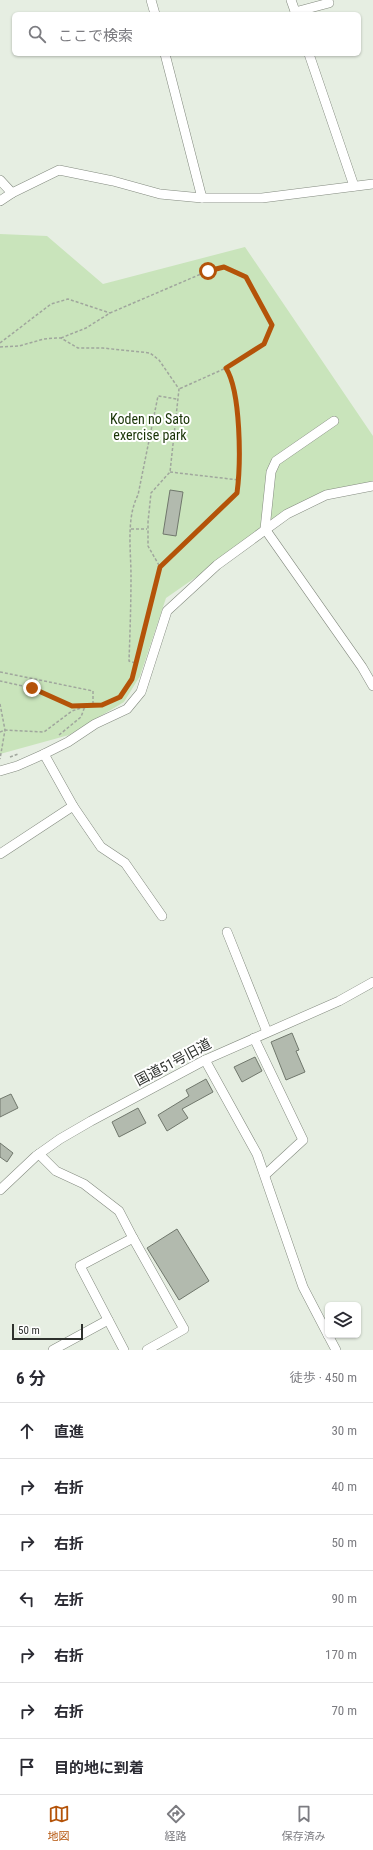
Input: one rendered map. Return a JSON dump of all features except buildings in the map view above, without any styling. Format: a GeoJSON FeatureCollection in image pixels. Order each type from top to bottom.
{"type":"FeatureCollection","features":[{"type":"Feature","properties":{"kind":"street"},"geometry":{"type":"LineString","coordinates":[[151,0],[154,12]]}},
{"type":"Feature","properties":{"kind":"street"},"geometry":{"type":"LineString","coordinates":[[291,0],[296,12]]}},
{"type":"Feature","properties":{"kind":"street"},"geometry":{"type":"LineString","coordinates":[[299,12],[329,3]]}},
{"type":"Feature","properties":{"kind":"street"},"geometry":{"type":"LineString","coordinates":[[166,56],[202,198]]}},
{"type":"Feature","properties":{"kind":"street"},"geometry":{"type":"LineString","coordinates":[[310,56],[354,186]]}},
{"type":"Feature","properties":{"kind":"street"},"geometry":{"type":"LineString","coordinates":[[0,201],[12,193],[59,170],[108,179],[160,194],[202,198],[262,198],[373,184]]}},
{"type":"Feature","properties":{"kind":"street"},"geometry":{"type":"LineString","coordinates":[[0,180],[12,193]]}},
{"type":"Feature","properties":{"kind":"street"},"geometry":{"type":"LineString","coordinates":[[334,420],[276,461],[271,472],[265,529],[362,667],[373,686]]}},
{"type":"Feature","properties":{"kind":"street"},"geometry":{"type":"LineString","coordinates":[[0,771],[17,766],[44,754],[68,742],[94,724],[127,709],[141,692],[167,611],[217,565],[287,514],[326,496],[373,486]]}},
{"type":"Feature","properties":{"kind":"street"},"geometry":{"type":"LineString","coordinates":[[44,754],[73,806],[101,847],[125,863],[162,916]]}},
{"type":"Feature","properties":{"kind":"street"},"geometry":{"type":"LineString","coordinates":[[0,854],[73,806]]}},
{"type":"Feature","properties":{"kind":"street"},"geometry":{"type":"LineString","coordinates":[[227,932],[267,1032]]}},
{"type":"Feature","properties":{"kind":"street","name":"国道51号旧道"},"geometry":{"type":"LineString","coordinates":[[0,1190],[39,1154],[60,1139],[205,1060],[340,1001],[373,982]]}},
{"type":"Feature","properties":{"kind":"street"},"geometry":{"type":"LineString","coordinates":[[254,1038],[303,1140],[265,1175]]}},
{"type":"Feature","properties":{"kind":"street"},"geometry":{"type":"LineString","coordinates":[[205,1060],[257,1154],[303,1287],[325,1329]]}},
{"type":"Feature","properties":{"kind":"street"},"geometry":{"type":"LineString","coordinates":[[39,1154],[56,1171],[84,1184],[120,1211],[184,1329],[148,1350]]}},
{"type":"Feature","properties":{"kind":"street"},"geometry":{"type":"LineString","coordinates":[[0,1177],[10,1181]]}},
{"type":"Feature","properties":{"kind":"street"},"geometry":{"type":"LineString","coordinates":[[124,1350],[80,1266],[134,1238]]}},
{"type":"Feature","properties":{"kind":"street"},"geometry":{"type":"LineString","coordinates":[[53,1350],[108,1320]]}},
{"type":"Feature","properties":{"kind":"street"},"geometry":{"type":"LineString","coordinates":[[330,1338],[336,1350]]}},
{"type":"Feature","properties":{"kind":"path"},"geometry":{"type":"LineString","coordinates":[[0,347],[19,346],[44,339],[61,338],[86,328],[110,313],[208,271],[224,267],[236,271],[246,277],[272,325],[264,344],[226,368],[179,389]]}},
{"type":"Feature","properties":{"kind":"path"},"geometry":{"type":"LineString","coordinates":[[0,343],[51,304],[68,299],[81,302],[110,313]]}},
{"type":"Feature","properties":{"kind":"path"},"geometry":{"type":"LineString","coordinates":[[61,338],[78,348],[103,348],[150,352],[158,360],[179,389],[170,472],[151,493],[148,546],[160,567]]}},
{"type":"Feature","properties":{"kind":"path"},"geometry":{"type":"LineString","coordinates":[[0,680],[32,688],[72,706],[102,705],[120,697],[132,679],[160,567],[237,493],[239,480],[240,443],[232,378],[226,368]]}},
{"type":"Feature","properties":{"kind":"path"},"geometry":{"type":"LineString","coordinates":[[135,663],[129,661],[131,528],[133,505],[138,495],[158,396],[177,399]]}},
{"type":"Feature","properties":{"kind":"path"},"geometry":{"type":"LineString","coordinates":[[170,472],[239,480]]}},
{"type":"Feature","properties":{"kind":"path"},"geometry":{"type":"LineString","coordinates":[[131,528],[148,529]]}},
{"type":"Feature","properties":{"kind":"path"},"geometry":{"type":"LineString","coordinates":[[0,672],[93,691],[93,706]]}},
{"type":"Feature","properties":{"kind":"path"},"geometry":{"type":"LineString","coordinates":[[0,704],[5,730],[0,759]]}},
{"type":"Feature","properties":{"kind":"path"},"geometry":{"type":"LineString","coordinates":[[0,732],[5,730],[44,732],[72,711],[85,706]]}},
{"type":"Feature","properties":{"kind":"path"},"geometry":{"type":"LineString","coordinates":[[58,736],[81,717],[85,706]]}},
{"type":"Feature","properties":{"kind":"path"},"geometry":{"type":"LineString","coordinates":[[7,758],[22,753]]}},
{"type":"Feature","properties":{"kind":"green space","name":"Koden no Sato exercise park"},"geometry":{"type":"Polygon","coordinates":[[[0,234],[47,236],[103,284],[245,247],[373,436],[373,486],[326,495],[287,514],[166,598],[140,676],[124,702],[69,735],[0,754],[0,234]]]}},
{"type":"Feature","properties":{"kind":"route"},"geometry":{"type":"LineString","coordinates":[[32,688],[72,706],[102,705],[120,697],[132,679],[148,609],[160,567],[237,493],[239,480],[240,443],[232,378],[226,368],[264,344],[272,325],[246,277],[236,271],[224,267],[208,271]]}}]}
